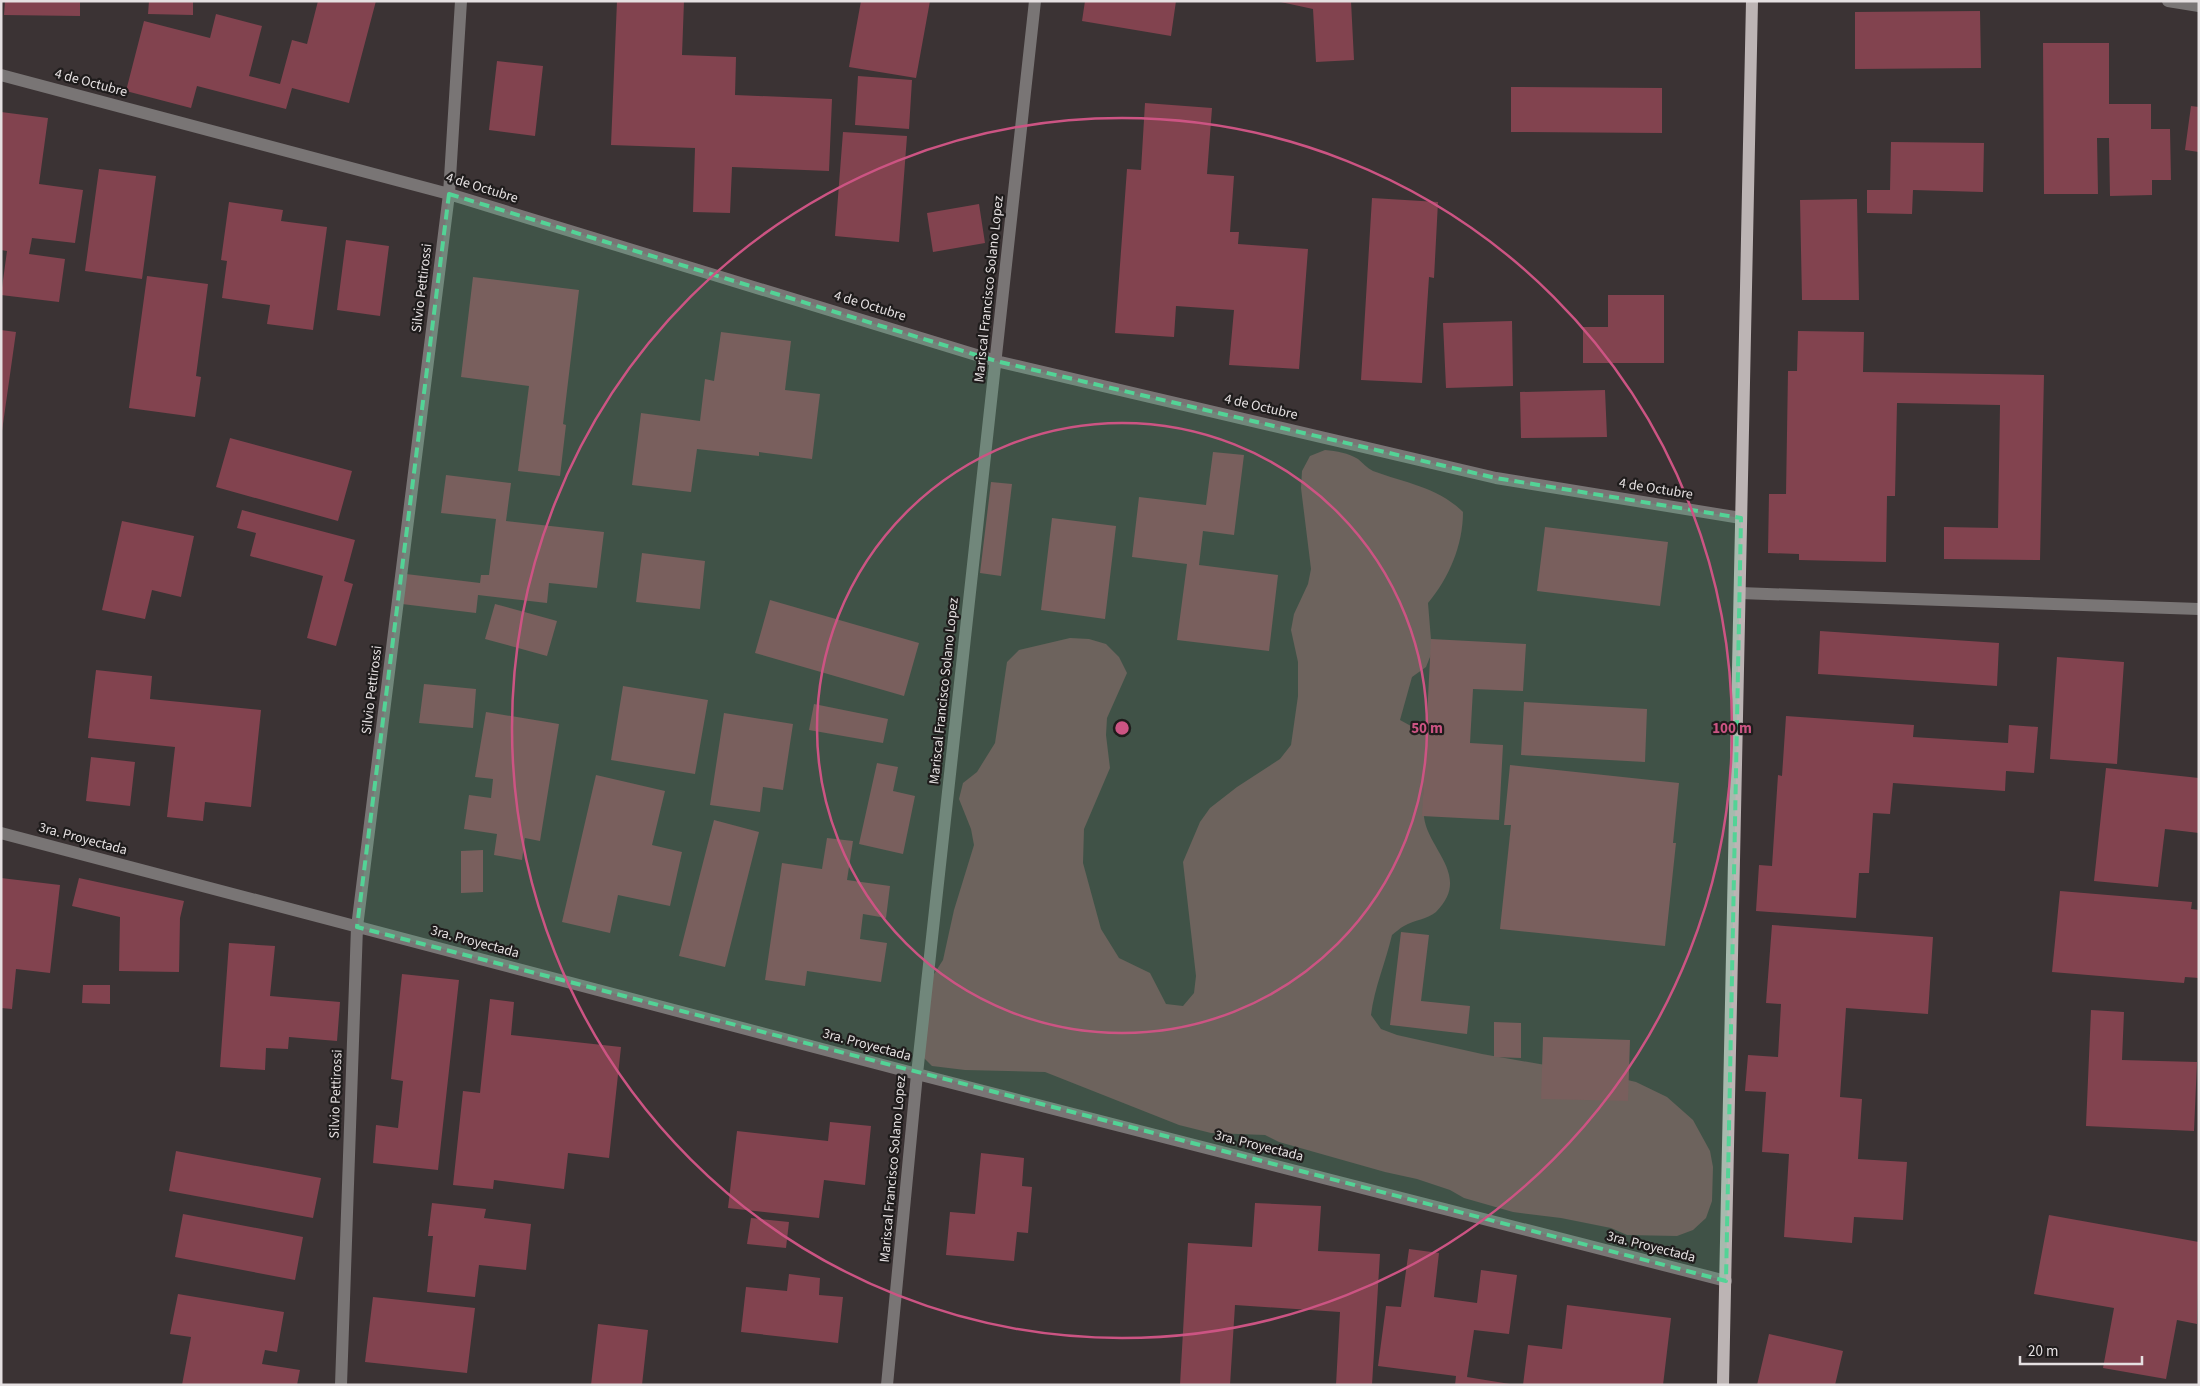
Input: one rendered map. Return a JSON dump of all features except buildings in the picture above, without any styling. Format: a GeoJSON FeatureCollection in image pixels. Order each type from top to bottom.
{"type":"FeatureCollection","features":[{"type":"Feature","properties":{"kind":"main road"},"geometry":{"type":"LineString","coordinates":[[1723,1385],[1752,1]]}},
{"type":"Feature","properties":{"kind":"street","name":"Silvio Pettirossi"},"geometry":{"type":"LineString","coordinates":[[341,1385],[358,926],[450,194],[461,1]]}},
{"type":"Feature","properties":{"kind":"street","name":"Mariscal Francisco Solano Lopez"},"geometry":{"type":"LineString","coordinates":[[887,1385],[917,1074],[1035,1]]}},
{"type":"Feature","properties":{"kind":"street"},"geometry":{"type":"LineString","coordinates":[[2168,1],[2199,6]]}},
{"type":"Feature","properties":{"kind":"street","name":"4 de Octubre"},"geometry":{"type":"LineString","coordinates":[[1,75],[450,194],[996,360],[1496,478],[1742,518]]}},
{"type":"Feature","properties":{"kind":"street"},"geometry":{"type":"LineString","coordinates":[[1740,593],[2199,609]]}},
{"type":"Feature","properties":{"kind":"street","name":"3ra. Proyectada"},"geometry":{"type":"LineString","coordinates":[[1,833],[917,1074],[1726,1281]]}},
{"type":"Feature","properties":{"kind":"highlighted area"},"geometry":{"type":"Polygon","coordinates":[[[449,194],[996,361],[1496,478],[1741,518],[1726,1281],[357,927],[449,194]]]}},
{"type":"Feature","properties":{"kind":"shaded area"},"geometry":{"type":"Polygon","coordinates":[[[1325,450],[1350,455],[1373,471],[1432,491],[1463,512],[1460,537],[1453,560],[1442,583],[1428,603],[1432,652],[1426,667],[1412,677],[1400,720],[1431,737],[1424,787],[1424,817],[1427,829],[1445,863],[1450,887],[1446,899],[1436,912],[1404,926],[1392,935],[1371,1015],[1381,1029],[1397,1035],[1482,1054],[1619,1078],[1636,1082],[1667,1097],[1693,1120],[1710,1151],[1713,1167],[1712,1201],[1706,1218],[1693,1230],[1677,1236],[1627,1235],[1611,1228],[1561,1218],[1513,1212],[1464,1198],[1450,1190],[1417,1179],[1385,1172],[1279,1142],[1265,1135],[1211,1133],[1179,1125],[1045,1072],[965,1070],[932,1066],[920,1054],[925,988],[943,960],[954,910],[974,845],[971,829],[959,799],[963,783],[977,772],[995,743],[1007,662],[1019,650],[1070,638],[1089,639],[1106,644],[1119,657],[1127,673],[1107,718],[1106,735],[1110,768],[1084,829],[1083,863],[1101,929],[1119,958],[1150,973],[1166,1004],[1183,1006],[1194,993],[1196,976],[1183,862],[1200,822],[1210,808],[1237,787],[1280,759],[1291,745],[1298,696],[1298,662],[1291,630],[1294,614],[1308,584],[1311,569],[1301,488],[1302,471],[1310,456],[1325,450]]]}}]}
